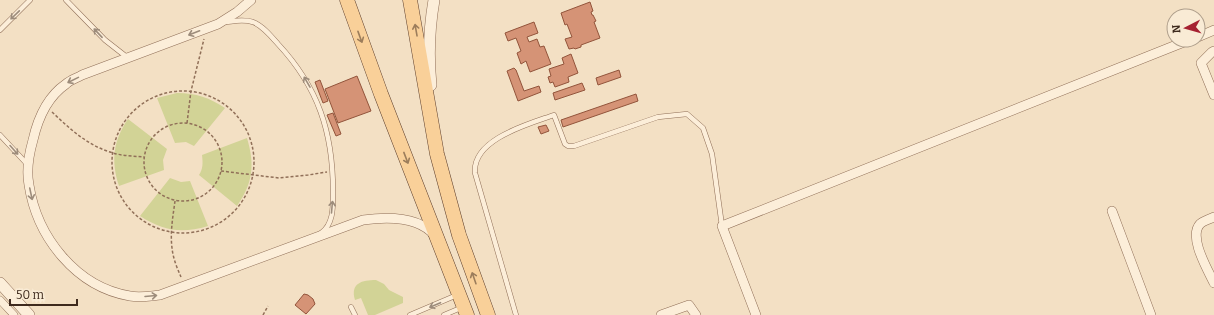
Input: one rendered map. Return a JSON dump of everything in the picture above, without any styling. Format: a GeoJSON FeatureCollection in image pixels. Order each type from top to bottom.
{"type":"FeatureCollection","features":[{"type":"Feature","properties":{"kind":"main road"},"geometry":{"type":"LineString","coordinates":[[347,0],[381,94],[463,305]]}},
{"type":"Feature","properties":{"kind":"main road"},"geometry":{"type":"LineString","coordinates":[[410,0],[437,154],[459,235],[488,315]]}},
{"type":"Feature","properties":{"kind":"street"},"geometry":{"type":"LineString","coordinates":[[251,0],[237,12],[218,24],[82,75],[67,83],[56,92],[45,106],[35,127],[28,166],[28,183],[37,217],[59,253],[85,278],[100,286],[113,292],[130,296],[146,297],[160,295],[363,220],[379,218],[408,221],[422,225],[431,231],[439,242]]}},
{"type":"Feature","properties":{"kind":"street"},"geometry":{"type":"LineString","coordinates":[[434,0],[431,17],[429,60],[437,154]]}},
{"type":"Feature","properties":{"kind":"street"},"geometry":{"type":"LineString","coordinates":[[756,315],[722,226],[1169,48]]}},
{"type":"Feature","properties":{"kind":"street"},"geometry":{"type":"LineString","coordinates":[[1214,51],[1201,63],[1214,95]]}},
{"type":"Feature","properties":{"kind":"street"},"geometry":{"type":"LineString","coordinates":[[1112,211],[1151,315]]}},
{"type":"Feature","properties":{"kind":"street"},"geometry":{"type":"LineString","coordinates":[[1214,218],[1200,223],[1196,230],[1196,239],[1201,255],[1214,282]]}},
{"type":"Feature","properties":{"kind":"street"},"geometry":{"type":"LineString","coordinates":[[0,283],[29,315]]}},
{"type":"Feature","properties":{"kind":"street"},"geometry":{"type":"LineString","coordinates":[[0,300],[14,315]]}},
{"type":"Feature","properties":{"kind":"street"},"geometry":{"type":"LineString","coordinates":[[661,315],[689,305],[696,315]]}},
{"type":"Feature","properties":{"kind":"lane"},"geometry":{"type":"LineString","coordinates":[[0,30],[30,0]]}},
{"type":"Feature","properties":{"kind":"lane"},"geometry":{"type":"LineString","coordinates":[[66,0],[105,40],[128,58]]}},
{"type":"Feature","properties":{"kind":"lane"},"geometry":{"type":"LineString","coordinates":[[218,24],[239,20],[254,22],[260,26],[288,54],[315,96],[324,117],[330,143],[333,171],[333,197],[331,220],[324,231],[313,238]]}},
{"type":"Feature","properties":{"kind":"lane"},"geometry":{"type":"LineString","coordinates":[[516,315],[475,173],[476,160],[481,153],[500,137],[514,130],[554,115],[565,144],[568,146],[574,146],[658,117],[687,114],[703,128],[712,154],[722,226]]}},
{"type":"Feature","properties":{"kind":"lane"},"geometry":{"type":"LineString","coordinates":[[0,135],[28,166]]}},
{"type":"Feature","properties":{"kind":"lane"},"geometry":{"type":"LineString","coordinates":[[410,315],[463,305]]}},
{"type":"Feature","properties":{"kind":"lane"},"geometry":{"type":"LineString","coordinates":[[444,315],[463,305]]}},
{"type":"Feature","properties":{"kind":"lane"},"geometry":{"type":"LineString","coordinates":[[351,306],[355,315]]}},
{"type":"Feature","properties":{"kind":"path"},"geometry":{"type":"LineString","coordinates":[[187,123],[191,91],[206,28]]}},
{"type":"Feature","properties":{"kind":"path"},"geometry":{"type":"LineString","coordinates":[[180,90],[191,91],[206,95],[221,102],[235,114],[250,138],[254,165],[250,188],[239,208],[228,218],[208,229],[183,233],[171,232],[157,228],[142,220],[129,208],[120,194],[114,179],[112,153],[116,138],[132,111],[157,95],[180,90]]}},
{"type":"Feature","properties":{"kind":"path"},"geometry":{"type":"LineString","coordinates":[[45,106],[73,131],[100,148],[112,153],[144,157]]}},
{"type":"Feature","properties":{"kind":"path"},"geometry":{"type":"LineString","coordinates":[[187,123],[198,126],[207,131],[215,139],[220,149],[222,160],[221,171],[215,184],[205,195],[195,200],[185,202],[175,201],[164,197],[155,190],[148,180],[144,169],[144,157],[148,145],[154,135],[164,128],[175,124],[187,123]]}},
{"type":"Feature","properties":{"kind":"path"},"geometry":{"type":"LineString","coordinates":[[221,171],[279,178],[308,176],[333,171]]}},
{"type":"Feature","properties":{"kind":"path"},"geometry":{"type":"LineString","coordinates":[[175,201],[171,232],[172,248],[175,262],[184,286]]}},
{"type":"Feature","properties":{"kind":"path"},"geometry":{"type":"LineString","coordinates":[[263,315],[268,306]]}},
{"type":"Feature","properties":{"kind":"green space"},"geometry":{"type":"Polygon","coordinates":[[[177,93],[202,97],[214,101],[225,108],[194,146],[186,142],[175,143],[157,98],[177,93]]]}},
{"type":"Feature","properties":{"kind":"green space"},"geometry":{"type":"Polygon","coordinates":[[[128,119],[167,149],[163,160],[164,170],[119,186],[116,177],[114,160],[116,143],[128,119]]]}},
{"type":"Feature","properties":{"kind":"green space"},"geometry":{"type":"Polygon","coordinates":[[[247,138],[252,165],[251,174],[246,189],[237,206],[199,175],[203,161],[202,155],[247,138]]]}},
{"type":"Feature","properties":{"kind":"green space"},"geometry":{"type":"Polygon","coordinates":[[[170,178],[181,182],[190,181],[208,226],[189,230],[173,230],[157,225],[140,216],[170,178]]]}},
{"type":"Feature","properties":{"kind":"green space"},"geometry":{"type":"Polygon","coordinates":[[[376,280],[384,284],[389,290],[403,297],[403,303],[375,315],[368,315],[361,298],[355,300],[354,290],[358,284],[362,282],[376,280]]]}},
{"type":"Feature","properties":{"kind":"building"},"geometry":{"type":"Polygon","coordinates":[[[590,2],[593,11],[591,12],[596,21],[594,22],[600,38],[581,45],[581,47],[569,49],[565,39],[572,37],[567,24],[565,25],[561,13],[590,2]]]}},
{"type":"Feature","properties":{"kind":"building"},"geometry":{"type":"Polygon","coordinates":[[[534,22],[538,33],[527,37],[529,42],[537,39],[540,47],[544,46],[551,64],[530,72],[526,61],[521,64],[517,53],[521,51],[516,38],[508,41],[505,33],[534,22]]]}},
{"type":"Feature","properties":{"kind":"building"},"geometry":{"type":"Polygon","coordinates":[[[571,54],[578,73],[568,77],[569,82],[555,87],[553,82],[550,83],[548,77],[551,76],[549,69],[564,64],[562,58],[571,54]]]}},
{"type":"Feature","properties":{"kind":"building"},"geometry":{"type":"Polygon","coordinates":[[[514,68],[524,91],[539,86],[541,92],[518,101],[507,71],[514,68]]]}},
{"type":"Feature","properties":{"kind":"building"},"geometry":{"type":"Polygon","coordinates":[[[619,70],[621,77],[598,85],[596,78],[619,70]]]}},
{"type":"Feature","properties":{"kind":"building"},"geometry":{"type":"Polygon","coordinates":[[[357,76],[371,111],[338,123],[325,89],[357,76]]]}},
{"type":"Feature","properties":{"kind":"building"},"geometry":{"type":"Polygon","coordinates":[[[320,80],[328,101],[323,103],[315,82],[320,80]]]}},
{"type":"Feature","properties":{"kind":"building"},"geometry":{"type":"Polygon","coordinates":[[[582,83],[585,90],[555,100],[553,93],[582,83]]]}},
{"type":"Feature","properties":{"kind":"building"},"geometry":{"type":"Polygon","coordinates":[[[636,94],[638,101],[563,127],[561,120],[636,94]]]}},
{"type":"Feature","properties":{"kind":"building"},"geometry":{"type":"Polygon","coordinates":[[[333,113],[341,134],[336,136],[327,115],[333,113]]]}},
{"type":"Feature","properties":{"kind":"building"},"geometry":{"type":"Polygon","coordinates":[[[546,125],[549,131],[541,134],[538,127],[546,125]]]}},
{"type":"Feature","properties":{"kind":"building"},"geometry":{"type":"Polygon","coordinates":[[[304,294],[313,299],[315,304],[306,314],[295,305],[304,294]]]}}]}
